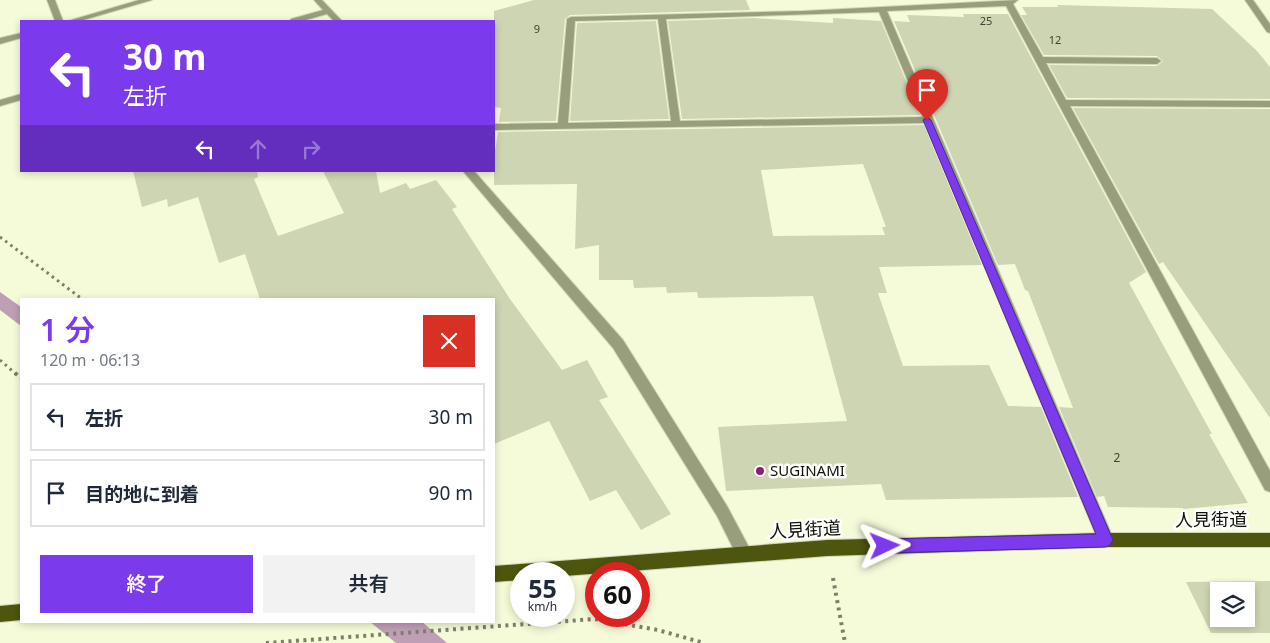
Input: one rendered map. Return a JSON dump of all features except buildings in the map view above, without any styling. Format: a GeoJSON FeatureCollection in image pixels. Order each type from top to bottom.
{"type":"FeatureCollection","features":[{"type":"Feature","properties":{"kind":"main road","name":"人見街道"},"geometry":{"type":"LineString","coordinates":[[495,574],[827,548],[1106,540],[1270,540]]}},
{"type":"Feature","properties":{"kind":"main road"},"geometry":{"type":"LineString","coordinates":[[0,614],[20,612]]}},
{"type":"Feature","properties":{"kind":"street"},"geometry":{"type":"LineString","coordinates":[[51,0],[59,20]]}},
{"type":"Feature","properties":{"kind":"street"},"geometry":{"type":"LineString","coordinates":[[76,20],[148,0]]}},
{"type":"Feature","properties":{"kind":"street"},"geometry":{"type":"LineString","coordinates":[[318,0],[337,20]]}},
{"type":"Feature","properties":{"kind":"street"},"geometry":{"type":"LineString","coordinates":[[866,0],[878,10],[927,120],[1106,540]]}},
{"type":"Feature","properties":{"kind":"street"},"geometry":{"type":"LineString","coordinates":[[1248,0],[1270,30]]}},
{"type":"Feature","properties":{"kind":"street"},"geometry":{"type":"LineString","coordinates":[[563,126],[570,19],[878,10],[948,3],[1012,1],[1040,60],[1270,485]]}},
{"type":"Feature","properties":{"kind":"street"},"geometry":{"type":"LineString","coordinates":[[298,20],[329,11]]}},
{"type":"Feature","properties":{"kind":"street"},"geometry":{"type":"LineString","coordinates":[[662,16],[676,124]]}},
{"type":"Feature","properties":{"kind":"street"},"geometry":{"type":"LineString","coordinates":[[0,42],[20,36]]}},
{"type":"Feature","properties":{"kind":"street"},"geometry":{"type":"LineString","coordinates":[[1040,60],[1157,61]]}},
{"type":"Feature","properties":{"kind":"street"},"geometry":{"type":"LineString","coordinates":[[0,103],[20,97]]}},
{"type":"Feature","properties":{"kind":"street"},"geometry":{"type":"LineString","coordinates":[[1063,103],[1270,104]]}},
{"type":"Feature","properties":{"kind":"street"},"geometry":{"type":"LineString","coordinates":[[495,128],[927,120]]}},
{"type":"Feature","properties":{"kind":"street"},"geometry":{"type":"LineString","coordinates":[[469,172],[618,344],[722,511],[744,554]]}},
{"type":"Feature","properties":{"kind":"path"},"geometry":{"type":"LineString","coordinates":[[0,236],[81,298]]}},
{"type":"Feature","properties":{"kind":"path"},"geometry":{"type":"LineString","coordinates":[[0,360],[20,377]]}},
{"type":"Feature","properties":{"kind":"path"},"geometry":{"type":"LineString","coordinates":[[827,548],[844,643]]}},
{"type":"Feature","properties":{"kind":"path"},"geometry":{"type":"LineString","coordinates":[[266,643],[595,619],[658,630],[704,643]]}},
{"type":"Feature","properties":{"kind":"shaded area"},"geometry":{"type":"Polygon","coordinates":[[[0,292],[20,306],[20,325],[0,310],[0,292]]]}},
{"type":"Feature","properties":{"kind":"shaded area"},"geometry":{"type":"Polygon","coordinates":[[[371,623],[423,623],[447,643],[396,643],[371,623]]]}},
{"type":"Feature","properties":{"kind":"place","name":"SUGINAMI"},"geometry":{"type":"Point","coordinates":[760,471]}},
{"type":"Feature","properties":{"kind":"route"},"geometry":{"type":"LineString","coordinates":[[885,546],[1106,540],[927,120]]}}]}
